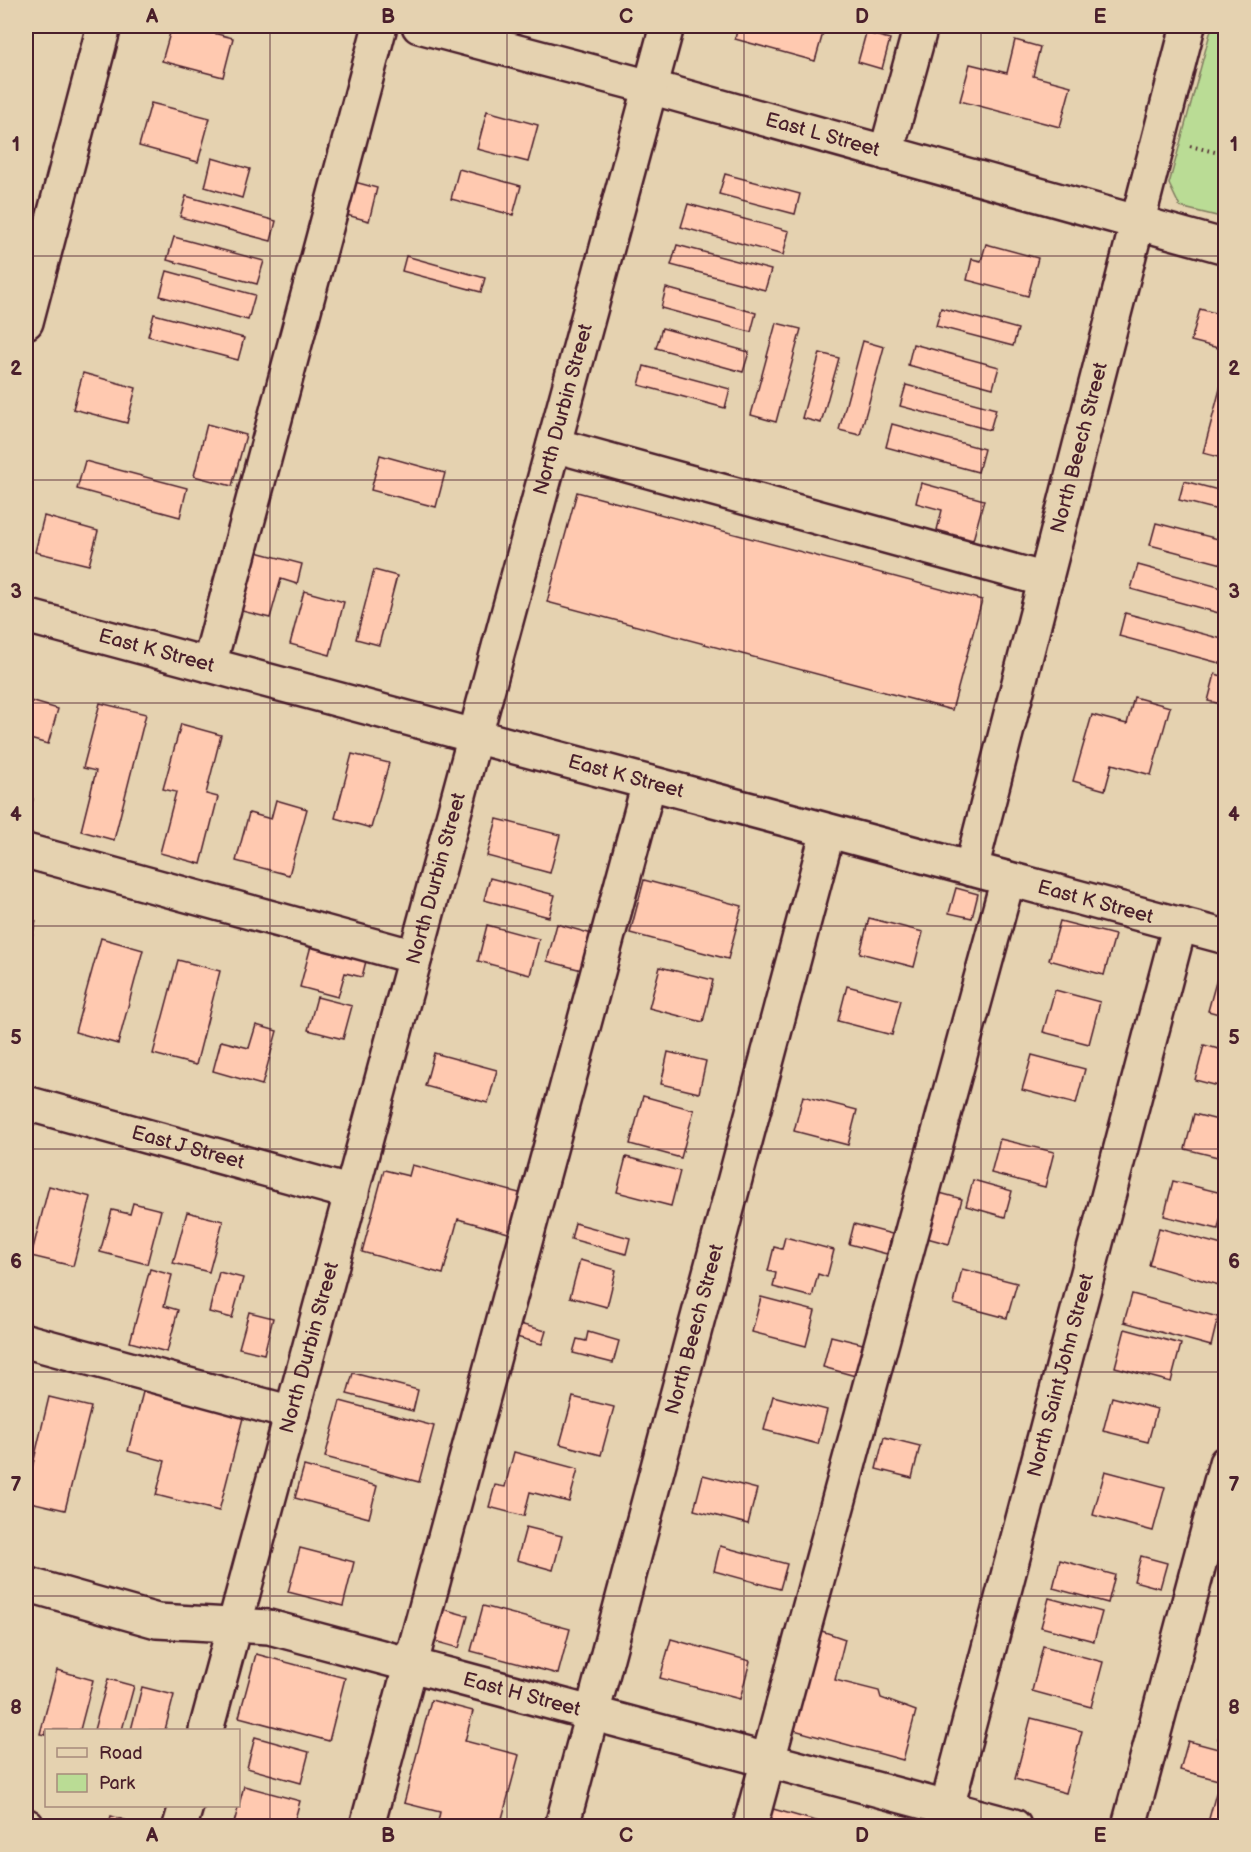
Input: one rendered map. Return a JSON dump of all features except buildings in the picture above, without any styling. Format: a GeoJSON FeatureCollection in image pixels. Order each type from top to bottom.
{"type":"FeatureCollection","features":[{"type":"Feature","properties":{"kind":"street"},"geometry":{"type":"LineString","coordinates":[[26,322],[104,26]]}},
{"type":"Feature","properties":{"kind":"street"},"geometry":{"type":"LineString","coordinates":[[208,665],[380,26]]}},
{"type":"Feature","properties":{"kind":"street","name":"East L Street"},"geometry":{"type":"LineString","coordinates":[[419,26],[650,87],[1226,247]]}},
{"type":"Feature","properties":{"kind":"street","name":"North Durbin Street"},"geometry":{"type":"LineString","coordinates":[[207,1729],[667,26]]}},
{"type":"Feature","properties":{"kind":"street"},"geometry":{"type":"LineString","coordinates":[[886,153],[921,26]]}},
{"type":"Feature","properties":{"kind":"street","name":"North Beech Street"},"geometry":{"type":"LineString","coordinates":[[971,869],[1188,26]]}},
{"type":"Feature","properties":{"kind":"street"},"geometry":{"type":"LineString","coordinates":[[554,445],[1046,580]]}},
{"type":"Feature","properties":{"kind":"street","name":"East K Street"},"geometry":{"type":"LineString","coordinates":[[26,616],[1226,937]]}},
{"type":"Feature","properties":{"kind":"street"},"geometry":{"type":"LineString","coordinates":[[367,1827],[649,783]]}},
{"type":"Feature","properties":{"kind":"street","name":"North Beech Street"},"geometry":{"type":"LineString","coordinates":[[562,1827],[828,831]]}},
{"type":"Feature","properties":{"kind":"street"},"geometry":{"type":"LineString","coordinates":[[26,851],[415,957]]}},
{"type":"Feature","properties":{"kind":"street"},"geometry":{"type":"LineString","coordinates":[[750,1827],[1008,879]]}},
{"type":"Feature","properties":{"kind":"street","name":"North Saint John Street"},"geometry":{"type":"LineString","coordinates":[[945,1817],[1180,924]]}},
{"type":"Feature","properties":{"kind":"street","name":"East J Street"},"geometry":{"type":"LineString","coordinates":[[26,1103],[352,1192]]}},
{"type":"Feature","properties":{"kind":"street"},"geometry":{"type":"LineString","coordinates":[[26,1341],[292,1413]]}},
{"type":"Feature","properties":{"kind":"street"},"geometry":{"type":"LineString","coordinates":[[1129,1827],[1226,1463]]}},
{"type":"Feature","properties":{"kind":"street","name":"East H Street"},"geometry":{"type":"LineString","coordinates":[[26,1584],[157,1621],[269,1627],[767,1760],[945,1817],[1014,1827]]}},
{"type":"Feature","properties":{"kind":"street"},"geometry":{"type":"LineString","coordinates":[[180,1827],[186,1807]]}},
{"type":"Feature","properties":{"kind":"path"},"geometry":{"type":"LineString","coordinates":[[1190,146],[1226,153]]}},
{"type":"Feature","properties":{"kind":"green space"},"geometry":{"type":"Polygon","coordinates":[[[1212,26],[1225,26],[1225,218],[1180,207],[1169,184],[1212,26]]]}}]}
